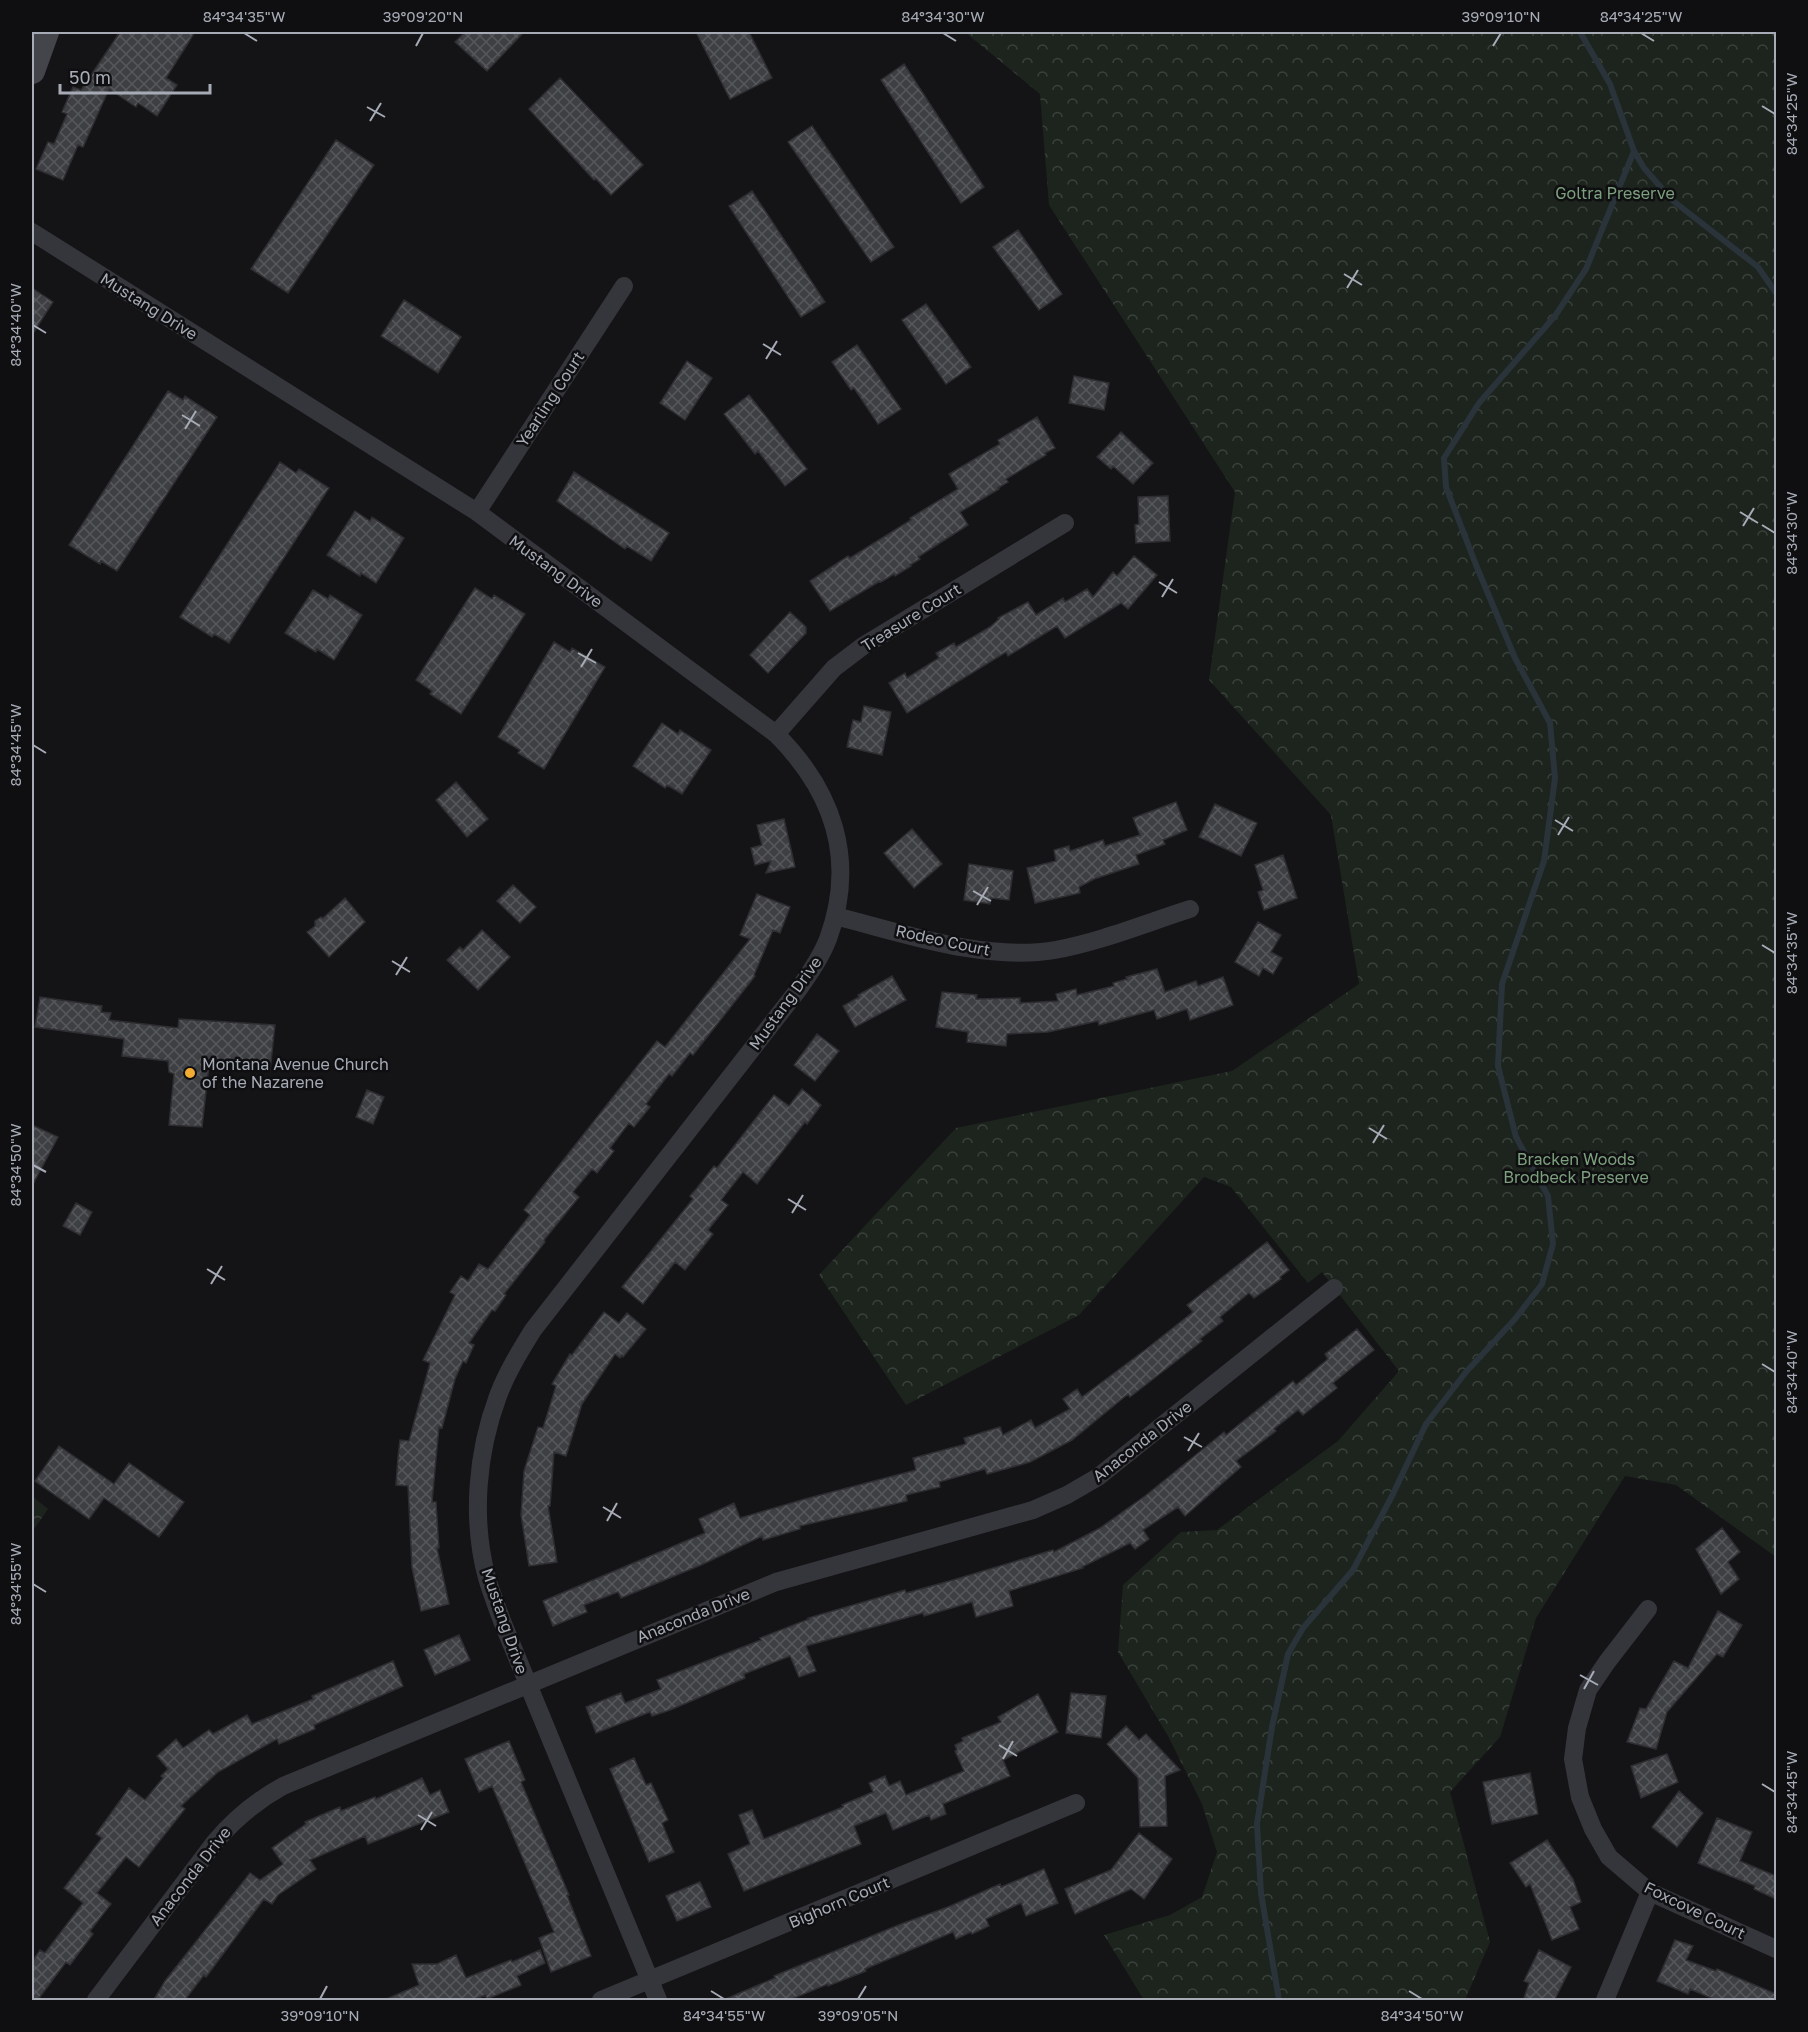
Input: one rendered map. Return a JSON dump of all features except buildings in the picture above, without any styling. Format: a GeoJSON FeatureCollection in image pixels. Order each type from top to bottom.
{"type":"FeatureCollection","features":[{"type":"Feature","properties":{"kind":"street"},"geometry":{"type":"LineString","coordinates":[[32,71],[46,32]]}},
{"type":"Feature","properties":{"kind":"street","name":"Mustang Drive"},"geometry":{"type":"LineString","coordinates":[[32,232],[477,512],[776,734],[802,762],[826,802],[835,830],[840,858],[840,888],[828,940],[817,963],[532,1330],[513,1362],[498,1396],[487,1431],[480,1467],[478,1504],[480,1541],[487,1577],[502,1622],[658,2001]]}},
{"type":"Feature","properties":{"kind":"street","name":"Yearling Court"},"geometry":{"type":"LineString","coordinates":[[477,512],[624,286]]}},
{"type":"Feature","properties":{"kind":"street","name":"Treasure Court"},"geometry":{"type":"LineString","coordinates":[[776,734],[834,668],[863,646],[1065,523]]}},
{"type":"Feature","properties":{"kind":"street","name":"Rodeo Court"},"geometry":{"type":"LineString","coordinates":[[835,916],[958,946],[987,951],[1025,952],[1053,950],[1081,944],[1190,909]]}},
{"type":"Feature","properties":{"kind":"street","name":"Anaconda Drive"},"geometry":{"type":"LineString","coordinates":[[96,2001],[234,1820],[257,1801],[283,1786],[776,1581],[1033,1510],[1067,1496],[1098,1477],[1334,1288]]}},
{"type":"Feature","properties":{"kind":"street","name":"Foxcove Court"},"geometry":{"type":"LineString","coordinates":[[1648,1610],[1588,1690],[1576,1728],[1573,1759],[1580,1797],[1593,1830],[1609,1857],[1650,1892],[1776,1949]]}},
{"type":"Feature","properties":{"kind":"street","name":"Bighorn Court"},"geometry":{"type":"LineString","coordinates":[[601,2001],[1076,1803]]}},
{"type":"Feature","properties":{"kind":"street"},"geometry":{"type":"LineString","coordinates":[[1605,2001],[1650,1892]]}},
{"type":"Feature","properties":{"kind":"green space"},"geometry":{"type":"Polygon","coordinates":[[[965,32],[1776,32],[1776,1557],[1676,1485],[1625,1476],[1536,1618],[1500,1737],[1450,1792],[1490,1942],[1465,2000],[1144,2000],[1104,1935],[1170,1915],[1202,1897],[1217,1852],[1202,1804],[1168,1736],[1118,1652],[1123,1585],[1181,1532],[1217,1530],[1338,1441],[1399,1371],[1322,1272],[1308,1283],[1231,1187],[1204,1177],[1079,1315],[906,1405],[819,1275],[956,1128],[1232,1071],[1359,984],[1331,815],[1209,680],[1235,492],[1049,205],[1040,94],[965,32]]]}},
{"type":"Feature","properties":{"kind":"green space"},"geometry":{"type":"Polygon","coordinates":[[[32,1496],[48,1509],[32,1532],[32,1496]]]}},
{"type":"Feature","properties":{"kind":"waterway"},"geometry":{"type":"LineString","coordinates":[[1580,32],[1610,84],[1634,151],[1644,168],[1672,200],[1758,267],[1776,293]]}},
{"type":"Feature","properties":{"kind":"waterway"},"geometry":{"type":"LineString","coordinates":[[1279,2000],[1261,1893],[1257,1824],[1272,1727],[1288,1654],[1303,1628],[1353,1570],[1426,1424],[1466,1372],[1515,1319],[1542,1284],[1553,1244],[1548,1196],[1516,1137],[1498,1066],[1502,984],[1544,861],[1555,778],[1550,723],[1515,658],[1476,565],[1446,487],[1444,458],[1479,403],[1555,316],[1586,269],[1634,151]]}},
{"type":"Feature","properties":{"kind":"place","name":"Montana Avenue Church of the Nazarene"},"geometry":{"type":"Point","coordinates":[190,1073]}},
{"type":"Feature","properties":{"kind":"park label","name":"Goltra Preserve"},"geometry":{"type":"Point","coordinates":[1615,193]}},
{"type":"Feature","properties":{"kind":"park label","name":"Bracken Woods Brodbeck Preserve"},"geometry":{"type":"Point","coordinates":[1576,1168]}}]}
